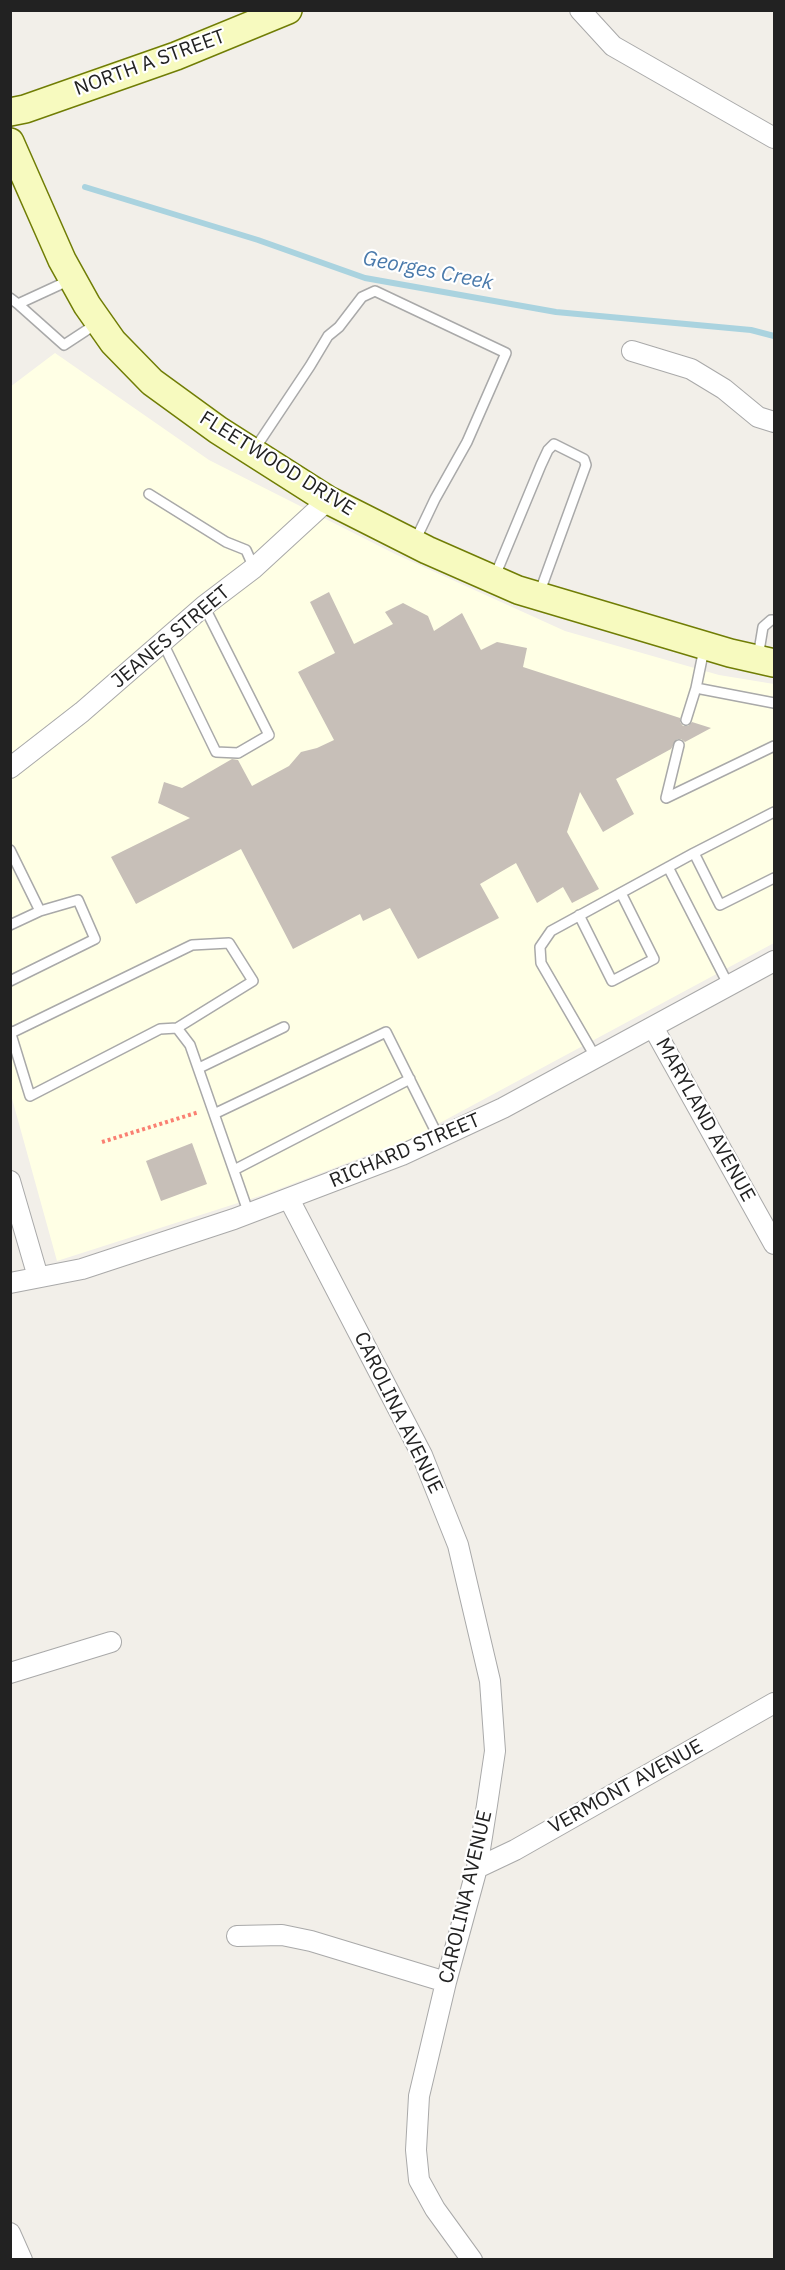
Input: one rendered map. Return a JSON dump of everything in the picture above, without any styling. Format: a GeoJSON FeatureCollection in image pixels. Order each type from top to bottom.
{"type":"FeatureCollection","features":[{"type":"Feature","properties":{"kind":"street","name":"NORTH A STREET"},"geometry":{"type":"LineString","coordinates":[[10,112],[25,109],[176,56],[288,10]]}},
{"type":"Feature","properties":{"kind":"street"},"geometry":{"type":"LineString","coordinates":[[580,10],[613,46],[774,138]]}},
{"type":"Feature","properties":{"kind":"street","name":"FLEETWOOD DRIVE"},"geometry":{"type":"LineString","coordinates":[[10,142],[62,260],[113,342],[152,382],[252,452],[328,500],[414,544],[494,579],[539,596],[766,661]]}},
{"type":"Feature","properties":{"kind":"street"},"geometry":{"type":"LineString","coordinates":[[632,351],[691,369],[724,389],[758,417],[774,422]]}},
{"type":"Feature","properties":{"kind":"street","name":"JEANES STREET"},"geometry":{"type":"LineString","coordinates":[[10,768],[82,712],[204,606],[254,568],[328,500]]}},
{"type":"Feature","properties":{"kind":"street","name":"RICHARD STREET"},"geometry":{"type":"LineString","coordinates":[[10,1283],[82,1269],[249,1214],[402,1155],[502,1108],[774,961]]}},
{"type":"Feature","properties":{"kind":"street","name":"MARYLAND AVENUE"},"geometry":{"type":"LineString","coordinates":[[654,1027],[774,1244]]}},
{"type":"Feature","properties":{"kind":"street"},"geometry":{"type":"LineString","coordinates":[[10,1181],[38,1277]]}},
{"type":"Feature","properties":{"kind":"street","name":"CAROLINA AVENUE"},"geometry":{"type":"LineString","coordinates":[[289,1199],[422,1455],[458,1545],[490,1681],[495,1750],[477,1868],[446,1982],[419,2096],[416,2150],[419,2180],[435,2209],[472,2259]]}},
{"type":"Feature","properties":{"kind":"street"},"geometry":{"type":"LineString","coordinates":[[10,1673],[111,1642]]}},
{"type":"Feature","properties":{"kind":"street","name":"VERMONT AVENUE"},"geometry":{"type":"LineString","coordinates":[[477,1868],[525,1844],[774,1703]]}},
{"type":"Feature","properties":{"kind":"street"},"geometry":{"type":"LineString","coordinates":[[237,1936],[282,1935],[301,1939],[446,1982]]}},
{"type":"Feature","properties":{"kind":"street"},"geometry":{"type":"LineString","coordinates":[[10,2233],[22,2259]]}},
{"type":"Feature","properties":{"kind":"lane"},"geometry":{"type":"LineString","coordinates":[[72,279],[14,301],[64,345],[99,322]]}},
{"type":"Feature","properties":{"kind":"lane"},"geometry":{"type":"LineString","coordinates":[[252,452],[328,336],[339,327],[362,297],[375,291],[506,353],[467,442],[435,499],[414,544]]}},
{"type":"Feature","properties":{"kind":"lane"},"geometry":{"type":"LineString","coordinates":[[494,579],[541,465],[548,450],[554,444],[584,459],[586,465],[539,596]]}},
{"type":"Feature","properties":{"kind":"lane"},"geometry":{"type":"LineString","coordinates":[[149,494],[226,542],[246,550],[254,568]]}},
{"type":"Feature","properties":{"kind":"lane"},"geometry":{"type":"LineString","coordinates":[[163,643],[216,752],[238,753],[269,735],[204,606]]}},
{"type":"Feature","properties":{"kind":"lane"},"geometry":{"type":"LineString","coordinates":[[766,661],[763,627],[774,620]]}},
{"type":"Feature","properties":{"kind":"lane"},"geometry":{"type":"LineString","coordinates":[[686,720],[696,688],[705,645]]}},
{"type":"Feature","properties":{"kind":"lane"},"geometry":{"type":"LineString","coordinates":[[696,688],[774,704]]}},
{"type":"Feature","properties":{"kind":"lane"},"geometry":{"type":"LineString","coordinates":[[679,745],[666,798],[774,746]]}},
{"type":"Feature","properties":{"kind":"lane"},"geometry":{"type":"LineString","coordinates":[[596,1058],[542,963],[540,947],[551,931],[774,812]]}},
{"type":"Feature","properties":{"kind":"lane"},"geometry":{"type":"LineString","coordinates":[[10,850],[40,911]]}},
{"type":"Feature","properties":{"kind":"lane"},"geometry":{"type":"LineString","coordinates":[[694,853],[720,905],[774,878]]}},
{"type":"Feature","properties":{"kind":"lane"},"geometry":{"type":"LineString","coordinates":[[668,867],[729,986]]}},
{"type":"Feature","properties":{"kind":"lane"},"geometry":{"type":"LineString","coordinates":[[579,915],[612,981],[654,959],[621,893]]}},
{"type":"Feature","properties":{"kind":"lane"},"geometry":{"type":"LineString","coordinates":[[10,926],[40,911],[78,900],[95,939],[10,981]]}},
{"type":"Feature","properties":{"kind":"lane"},"geometry":{"type":"LineString","coordinates":[[229,943],[253,981],[177,1028],[160,1029],[30,1096],[11,1032],[192,945],[229,943]]}},
{"type":"Feature","properties":{"kind":"lane"},"geometry":{"type":"LineString","coordinates":[[199,1068],[284,1027]]}},
{"type":"Feature","properties":{"kind":"lane"},"geometry":{"type":"LineString","coordinates":[[177,1028],[190,1045],[199,1068],[249,1214]]}},
{"type":"Feature","properties":{"kind":"lane"},"geometry":{"type":"LineString","coordinates":[[213,1111],[386,1032],[439,1138]]}},
{"type":"Feature","properties":{"kind":"lane"},"geometry":{"type":"LineString","coordinates":[[234,1170],[410,1079]]}},
{"type":"Feature","properties":{"kind":"path"},"geometry":{"type":"LineString","coordinates":[[102,1142],[213,1111]]}},
{"type":"Feature","properties":{"kind":"shaded area"},"geometry":{"type":"Polygon","coordinates":[[[55,353],[209,460],[395,554],[565,631],[719,675],[774,684],[774,943],[410,1139],[266,1194],[57,1261],[11,1095],[10,387],[55,353]]]}},
{"type":"Feature","properties":{"kind":"building"},"geometry":{"type":"Polygon","coordinates":[[[329,592],[354,644],[393,624],[385,612],[403,603],[428,616],[434,631],[462,613],[481,650],[497,642],[527,648],[523,667],[680,718],[683,726],[688,726],[692,722],[711,728],[685,742],[677,739],[671,749],[616,779],[634,814],[603,832],[580,792],[567,832],[599,889],[572,903],[563,887],[537,903],[516,863],[480,884],[499,918],[418,959],[390,908],[363,921],[360,914],[293,949],[241,849],[136,904],[111,857],[190,818],[158,803],[164,782],[182,788],[232,759],[238,760],[252,786],[289,766],[301,752],[334,740],[298,672],[335,653],[310,602],[329,592]]]}},
{"type":"Feature","properties":{"kind":"building"},"geometry":{"type":"Polygon","coordinates":[[[192,1143],[207,1184],[161,1201],[146,1161],[192,1143]]]}},
{"type":"Feature","properties":{"kind":"waterway","name":"Georges Creek"},"geometry":{"type":"LineString","coordinates":[[85,187],[258,240],[365,278],[556,312],[751,330],[774,336]]}}]}
